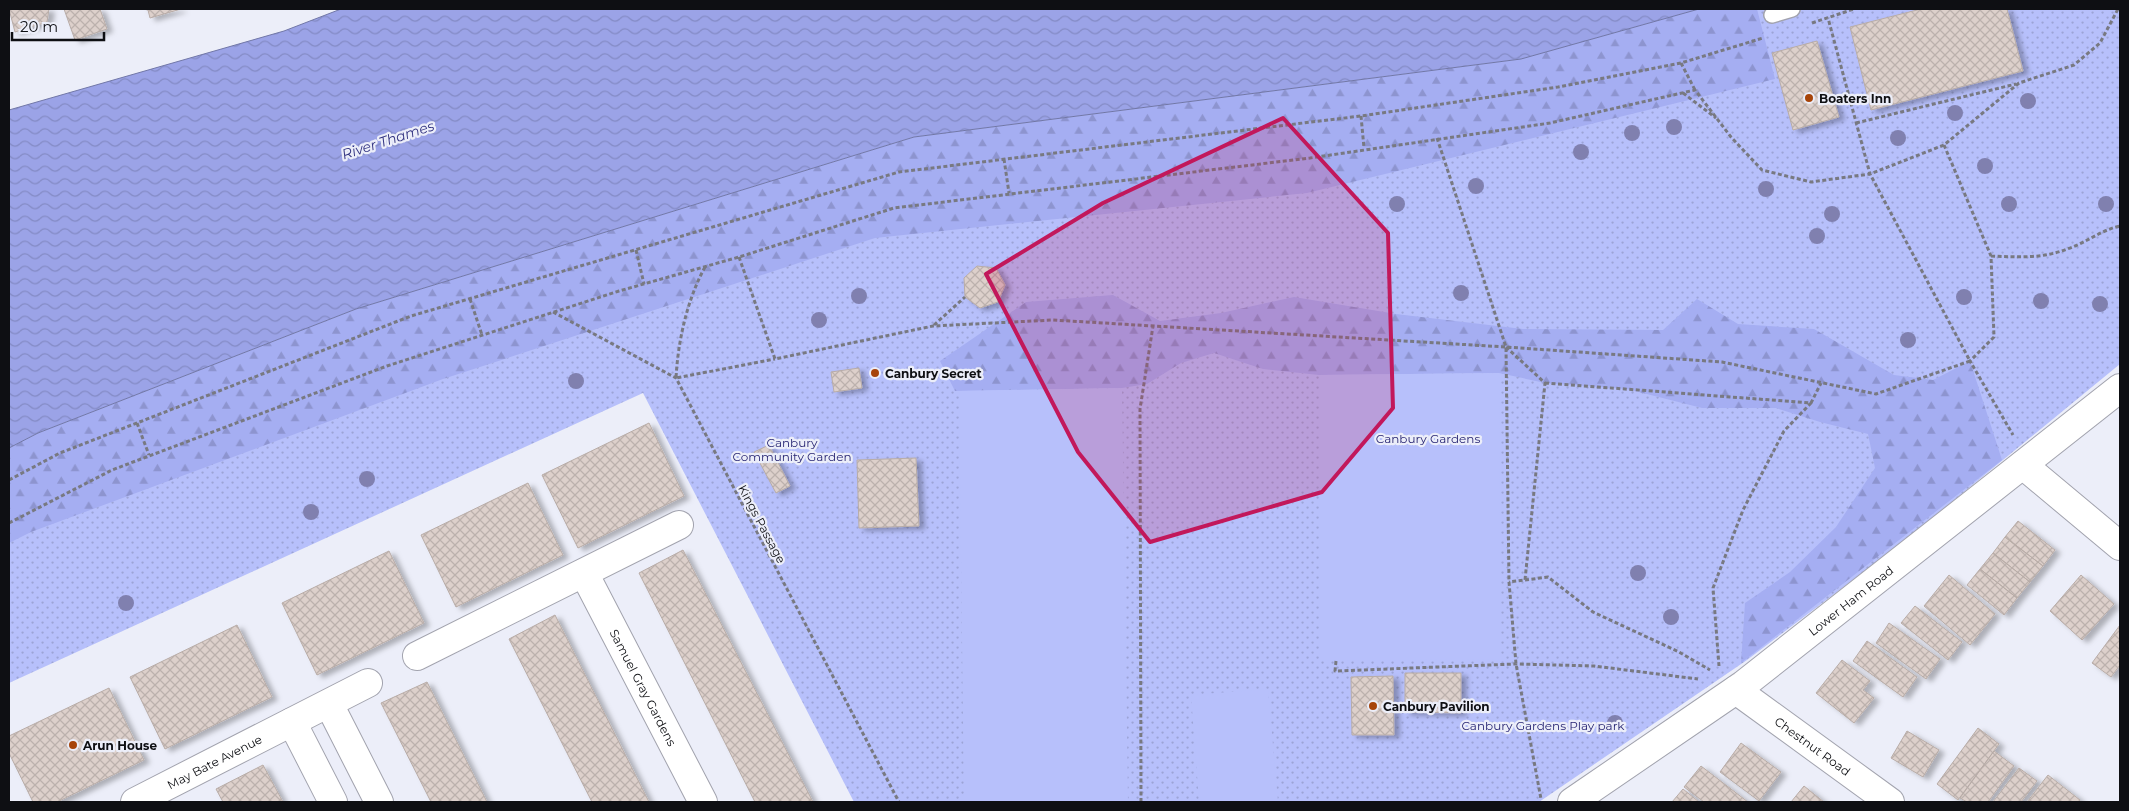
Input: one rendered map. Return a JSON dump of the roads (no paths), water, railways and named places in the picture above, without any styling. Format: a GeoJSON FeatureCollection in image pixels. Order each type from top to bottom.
{"type":"FeatureCollection","features":[{"type":"Feature","properties":{"kind":"street","name":"Lower Ham Road"},"geometry":{"type":"LineString","coordinates":[[1572,802],[1733,684],[2027,463],[2120,388]]}},
{"type":"Feature","properties":{"kind":"street"},"geometry":{"type":"LineString","coordinates":[[2027,463],[2120,546]]}},
{"type":"Feature","properties":{"kind":"street"},"geometry":{"type":"LineString","coordinates":[[417,656],[679,525]]}},
{"type":"Feature","properties":{"kind":"street","name":"Samuel Gray Gardens"},"geometry":{"type":"LineString","coordinates":[[584,573],[703,802]]}},
{"type":"Feature","properties":{"kind":"street","name":"May Bate Avenue"},"geometry":{"type":"LineString","coordinates":[[135,802],[368,683]]}},
{"type":"Feature","properties":{"kind":"street","name":"Chestnut Road"},"geometry":{"type":"LineString","coordinates":[[1733,684],[1890,802]]}},
{"type":"Feature","properties":{"kind":"street"},"geometry":{"type":"LineString","coordinates":[[328,704],[379,802]]}},
{"type":"Feature","properties":{"kind":"street"},"geometry":{"type":"LineString","coordinates":[[292,722],[333,802]]}},
{"type":"Feature","properties":{"kind":"lane"},"geometry":{"type":"LineString","coordinates":[[1772,15],[1792,9]]}},
{"type":"Feature","properties":{"kind":"water","name":"River Thames"},"geometry":{"type":"Polygon","coordinates":[[[341,9],[1699,9],[1521,59],[914,137],[356,309],[38,433],[9,448],[9,110],[284,31],[341,9]]]}},
{"type":"Feature","properties":{"kind":"place","name":"Boaters Inn"},"geometry":{"type":"Point","coordinates":[1809,98]}},
{"type":"Feature","properties":{"kind":"place","name":"Canbury Secret"},"geometry":{"type":"Point","coordinates":[875,373]}},
{"type":"Feature","properties":{"kind":"place","name":"Canbury Pavilion"},"geometry":{"type":"Point","coordinates":[1373,706]}},
{"type":"Feature","properties":{"kind":"place","name":"Arun House"},"geometry":{"type":"Point","coordinates":[73,745]}},
{"type":"Feature","properties":{"kind":"park label","name":"Canbury Gardens"},"geometry":{"type":"Point","coordinates":[1428,438]}},
{"type":"Feature","properties":{"kind":"park label","name":"Canbury Community Garden"},"geometry":{"type":"Point","coordinates":[792,449]}},
{"type":"Feature","properties":{"kind":"park label","name":"Canbury Gardens Play park"},"geometry":{"type":"Point","coordinates":[1543,725]}}]}
